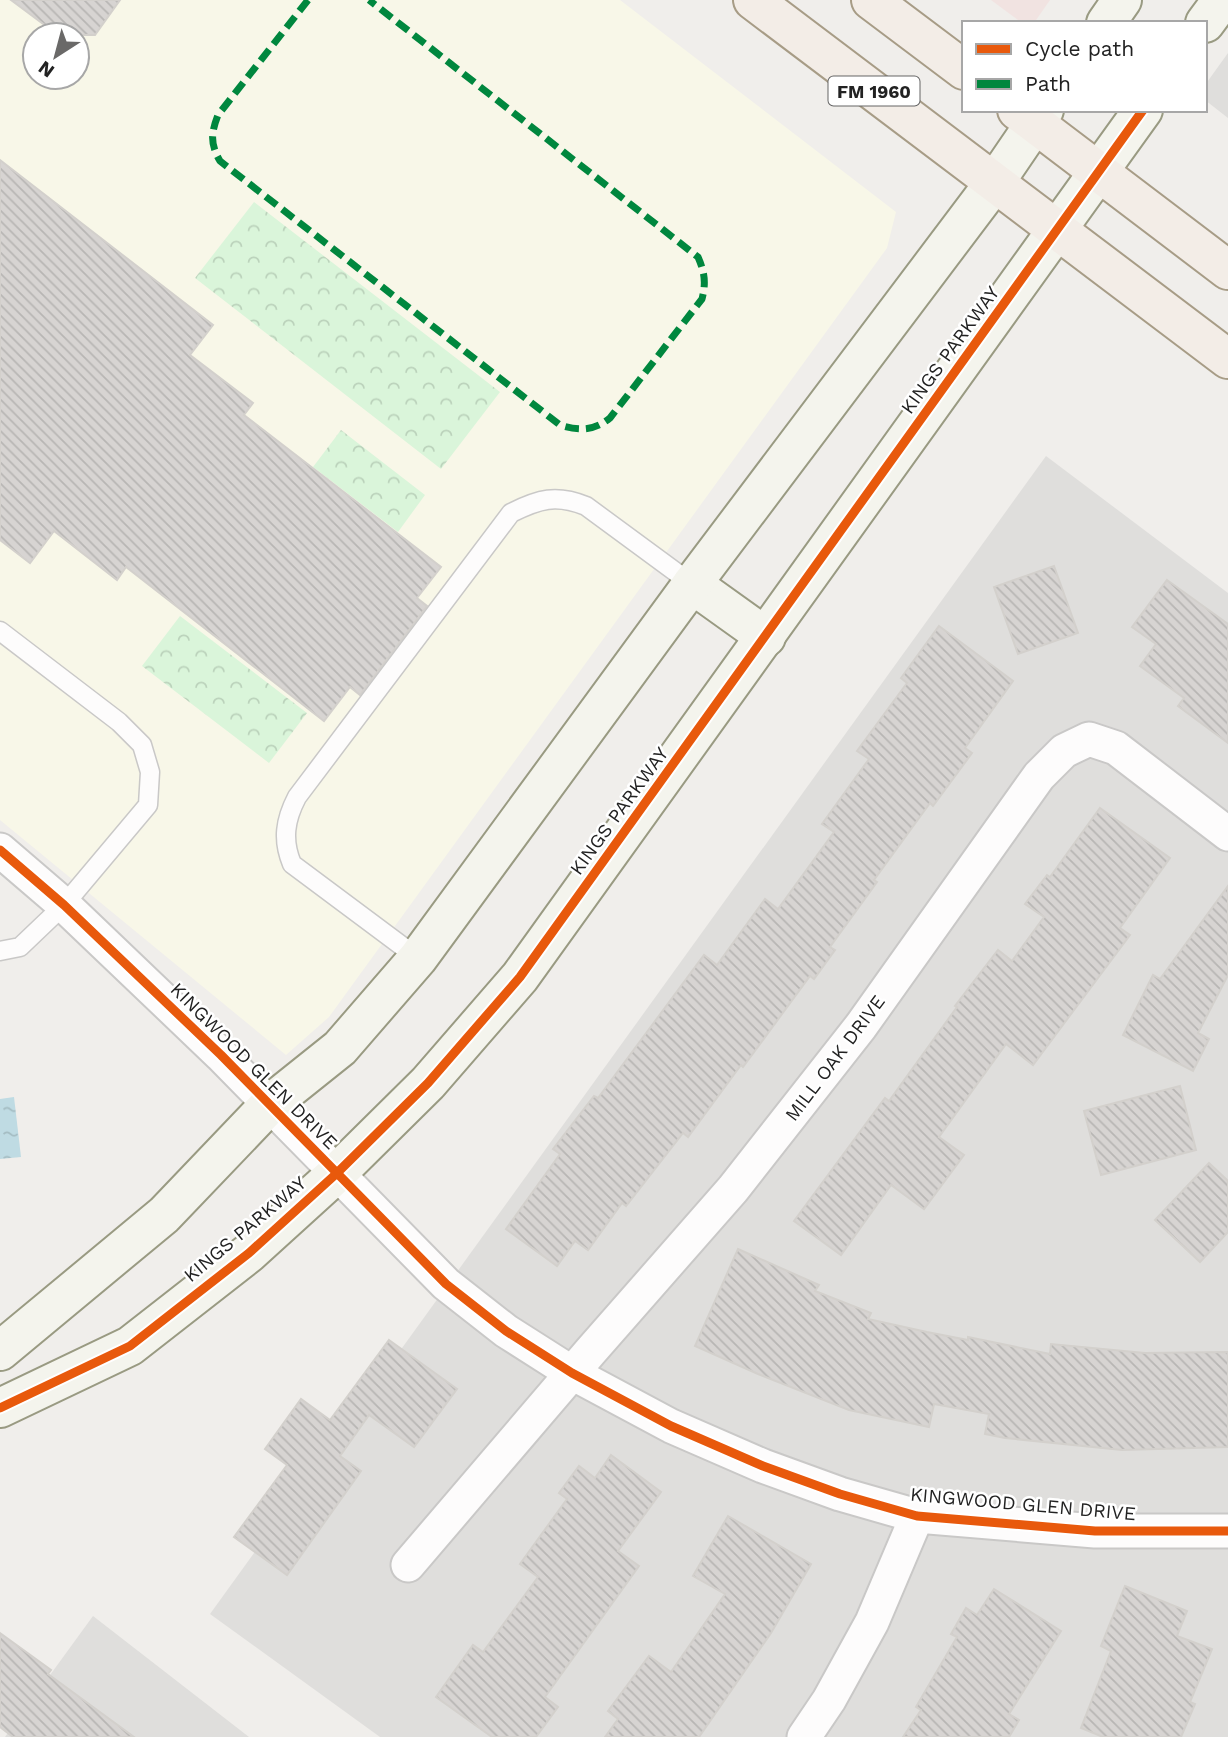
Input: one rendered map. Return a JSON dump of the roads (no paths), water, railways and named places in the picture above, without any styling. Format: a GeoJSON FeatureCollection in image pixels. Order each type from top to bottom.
{"type":"FeatureCollection","features":[{"type":"Feature","properties":{"kind":"main road","name":"FM 1960"},"geometry":{"type":"LineString","coordinates":[[753,0],[1228,359]]}},
{"type":"Feature","properties":{"kind":"main road"},"geometry":{"type":"LineString","coordinates":[[871,0],[962,68]]}},
{"type":"Feature","properties":{"kind":"main road"},"geometry":{"type":"LineString","coordinates":[[1032,115],[1099,172],[1228,270]]}},
{"type":"Feature","properties":{"kind":"street"},"geometry":{"type":"LineString","coordinates":[[1107,21],[1122,0]]}},
{"type":"Feature","properties":{"kind":"street"},"geometry":{"type":"LineString","coordinates":[[1206,21],[1222,0]]}},
{"type":"Feature","properties":{"kind":"street","name":"KINGS PARKWAY"},"geometry":{"type":"LineString","coordinates":[[0,1408],[130,1346],[249,1253],[336,1174],[428,1083],[520,977],[1142,112]]}},
{"type":"Feature","properties":{"kind":"street"},"geometry":{"type":"LineString","coordinates":[[0,1351],[164,1215],[270,1104],[340,1048],[418,958],[692,584],[995,182],[1032,115]]}},
{"type":"Feature","properties":{"kind":"street"},"geometry":{"type":"LineString","coordinates":[[692,584],[766,637]]}},
{"type":"Feature","properties":{"kind":"street","name":"MILL OAK DRIVE"},"geometry":{"type":"LineString","coordinates":[[408,1565],[742,1178],[861,1026],[1039,776],[1064,751],[1089,739],[1116,748],[1228,834]]}},
{"type":"Feature","properties":{"kind":"street","name":"KINGWOOD GLEN DRIVE"},"geometry":{"type":"LineString","coordinates":[[0,850],[64,905],[270,1104],[446,1284],[506,1331],[572,1373],[671,1426],[763,1466],[840,1494],[917,1516],[1095,1531],[1228,1531]]}},
{"type":"Feature","properties":{"kind":"street"},"geometry":{"type":"LineString","coordinates":[[804,1737],[830,1700],[872,1622],[917,1516]]}},
{"type":"Feature","properties":{"kind":"lane"},"geometry":{"type":"LineString","coordinates":[[418,958],[292,864],[286,850],[286,833],[288,815],[297,797],[511,513],[548,499],[577,502],[692,584]]}},
{"type":"Feature","properties":{"kind":"lane"},"geometry":{"type":"LineString","coordinates":[[0,631],[119,722],[142,746],[150,772],[148,805],[64,905],[20,947],[0,951]]}},
{"type":"Feature","properties":{"kind":"water"},"geometry":{"type":"Polygon","coordinates":[[[14,1097],[21,1157],[0,1159],[0,1099],[14,1097]]]}}]}
